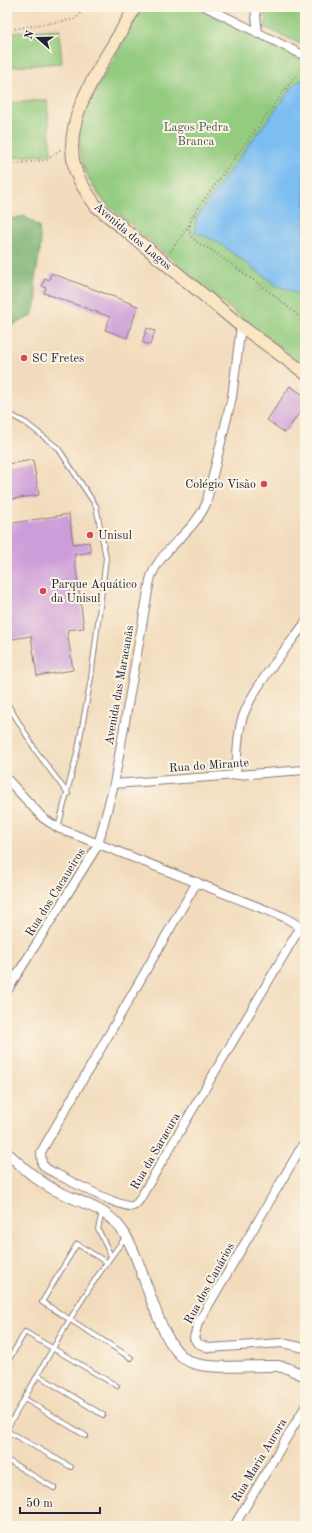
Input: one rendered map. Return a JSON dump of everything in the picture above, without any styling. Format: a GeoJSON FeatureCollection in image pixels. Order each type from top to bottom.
{"type":"FeatureCollection","features":[{"type":"Feature","properties":{"kind":"main road","name":"Avenida dos Lagos"},"geometry":{"type":"LineString","coordinates":[[134,7],[86,93],[74,125],[72,147],[75,169],[83,188],[96,206],[241,326],[305,373]]}},
{"type":"Feature","properties":{"kind":"street"},"geometry":{"type":"LineString","coordinates":[[206,7],[305,56]]}},
{"type":"Feature","properties":{"kind":"street"},"geometry":{"type":"LineString","coordinates":[[255,7],[258,34]]}},
{"type":"Feature","properties":{"kind":"street","name":"Avenida das Maracanãs"},"geometry":{"type":"LineString","coordinates":[[98,845],[114,784],[150,580],[158,561],[198,518],[206,504],[232,397],[241,326]]}},
{"type":"Feature","properties":{"kind":"street"},"geometry":{"type":"LineString","coordinates":[[236,775],[240,729],[247,707],[256,690],[305,623]]}},
{"type":"Feature","properties":{"kind":"street","name":"Rua do Mirante"},"geometry":{"type":"LineString","coordinates":[[114,784],[305,770]]}},
{"type":"Feature","properties":{"kind":"street"},"geometry":{"type":"LineString","coordinates":[[7,779],[43,818],[58,828],[284,917],[303,927]]}},
{"type":"Feature","properties":{"kind":"street","name":"Rua dos Cacaueiros"},"geometry":{"type":"LineString","coordinates":[[7,991],[98,845]]}},
{"type":"Feature","properties":{"kind":"street","name":"Rua da Saracura"},"geometry":{"type":"LineString","coordinates":[[197,882],[41,1152],[42,1164],[47,1169],[119,1204],[132,1206],[138,1203],[142,1197],[303,927]]}},
{"type":"Feature","properties":{"kind":"street","name":"Rua dos Canários"},"geometry":{"type":"LineString","coordinates":[[305,1141],[198,1323],[194,1338],[197,1343],[209,1348],[282,1343],[305,1348]]}},
{"type":"Feature","properties":{"kind":"street"},"geometry":{"type":"LineString","coordinates":[[7,1153],[42,1183],[102,1212],[116,1223],[126,1236],[148,1285],[164,1332],[180,1356],[192,1362],[206,1366],[277,1366],[287,1368],[305,1376]]}},
{"type":"Feature","properties":{"kind":"street","name":"Rua Maria Aurora"},"geometry":{"type":"LineString","coordinates":[[234,1526],[305,1407]]}},
{"type":"Feature","properties":{"kind":"lane"},"geometry":{"type":"LineString","coordinates":[[7,413],[26,423],[58,448],[96,506],[106,558],[91,678],[68,794],[58,828]]}},
{"type":"Feature","properties":{"kind":"lane"},"geometry":{"type":"LineString","coordinates":[[7,703],[36,751],[68,794]]}},
{"type":"Feature","properties":{"kind":"lane"},"geometry":{"type":"LineString","coordinates":[[102,1212],[98,1229],[111,1256]]}},
{"type":"Feature","properties":{"kind":"lane"},"geometry":{"type":"LineString","coordinates":[[71,1467],[7,1430],[70,1319],[106,1262],[126,1236]]}},
{"type":"Feature","properties":{"kind":"lane"},"geometry":{"type":"LineString","coordinates":[[106,1262],[77,1244],[42,1302],[131,1358]]}},
{"type":"Feature","properties":{"kind":"lane"},"geometry":{"type":"LineString","coordinates":[[7,1363],[25,1332],[117,1386]]}},
{"type":"Feature","properties":{"kind":"lane"},"geometry":{"type":"LineString","coordinates":[[38,1375],[103,1415]]}},
{"type":"Feature","properties":{"kind":"lane"},"geometry":{"type":"LineString","coordinates":[[25,1399],[86,1436]]}},
{"type":"Feature","properties":{"kind":"lane"},"geometry":{"type":"LineString","coordinates":[[7,1460],[54,1488]]}},
{"type":"Feature","properties":{"kind":"path"},"geometry":{"type":"LineString","coordinates":[[7,30],[76,19],[84,7]]}},
{"type":"Feature","properties":{"kind":"path"},"geometry":{"type":"LineString","coordinates":[[164,262],[190,224],[200,204],[289,84],[294,78],[300,76],[305,71]]}},
{"type":"Feature","properties":{"kind":"path"},"geometry":{"type":"LineString","coordinates":[[300,76],[305,77]]}},
{"type":"Feature","properties":{"kind":"path"},"geometry":{"type":"LineString","coordinates":[[7,165],[47,160],[73,139]]}},
{"type":"Feature","properties":{"kind":"path"},"geometry":{"type":"LineString","coordinates":[[190,224],[189,232],[193,239],[200,245],[210,249],[270,292],[305,321]]}},
{"type":"Feature","properties":{"kind":"green space","name":"Lagos Pedra Branca"},"geometry":{"type":"Polygon","coordinates":[[[142,7],[197,7],[305,62],[305,365],[251,326],[105,203],[85,171],[79,138],[84,112],[142,7]]]}},
{"type":"Feature","properties":{"kind":"green space"},"geometry":{"type":"Polygon","coordinates":[[[264,7],[305,7],[305,46],[266,28],[264,7]]]}},
{"type":"Feature","properties":{"kind":"green space"},"geometry":{"type":"Polygon","coordinates":[[[59,29],[62,63],[9,67],[7,33],[59,29]]]}},
{"type":"Feature","properties":{"kind":"green space"},"geometry":{"type":"Polygon","coordinates":[[[47,100],[51,154],[7,158],[7,103],[47,100]]]}},
{"type":"Feature","properties":{"kind":"green space"},"geometry":{"type":"Polygon","coordinates":[[[24,216],[39,226],[41,245],[35,280],[37,298],[32,316],[7,328],[7,220],[24,216]]]}},
{"type":"Feature","properties":{"kind":"water"},"geometry":{"type":"Polygon","coordinates":[[[299,81],[305,82],[305,296],[278,286],[216,241],[195,232],[196,218],[247,147],[295,84],[299,81]]]}},
{"type":"Feature","properties":{"kind":"building"},"geometry":{"type":"Polygon","coordinates":[[[51,273],[138,306],[127,338],[105,330],[110,317],[44,293],[46,288],[42,286],[45,278],[49,280],[51,273]]]}},
{"type":"Feature","properties":{"kind":"building"},"geometry":{"type":"Polygon","coordinates":[[[147,328],[155,331],[150,345],[142,342],[147,328]]]}},
{"type":"Feature","properties":{"kind":"building"},"geometry":{"type":"Polygon","coordinates":[[[290,386],[305,396],[305,405],[285,433],[267,420],[290,386]]]}},
{"type":"Feature","properties":{"kind":"building"},"geometry":{"type":"Polygon","coordinates":[[[33,460],[39,495],[7,500],[7,464],[33,460]]]}},
{"type":"Feature","properties":{"kind":"building","name":"Parque Aquático da Unisul"},"geometry":{"type":"Polygon","coordinates":[[[69,514],[73,544],[89,542],[91,552],[74,555],[84,628],[67,630],[73,670],[37,676],[31,636],[7,640],[7,524],[69,514]]]}},
{"type":"Feature","properties":{"kind":"place","name":"SC Fretes"},"geometry":{"type":"Point","coordinates":[24,358]}},
{"type":"Feature","properties":{"kind":"place","name":"Colégio Visão"},"geometry":{"type":"Point","coordinates":[264,484]}},
{"type":"Feature","properties":{"kind":"place","name":"Unisul"},"geometry":{"type":"Point","coordinates":[90,535]}},
{"type":"Feature","properties":{"kind":"place","name":"Parque Aquático da Unisul"},"geometry":{"type":"Point","coordinates":[43,591]}}]}
